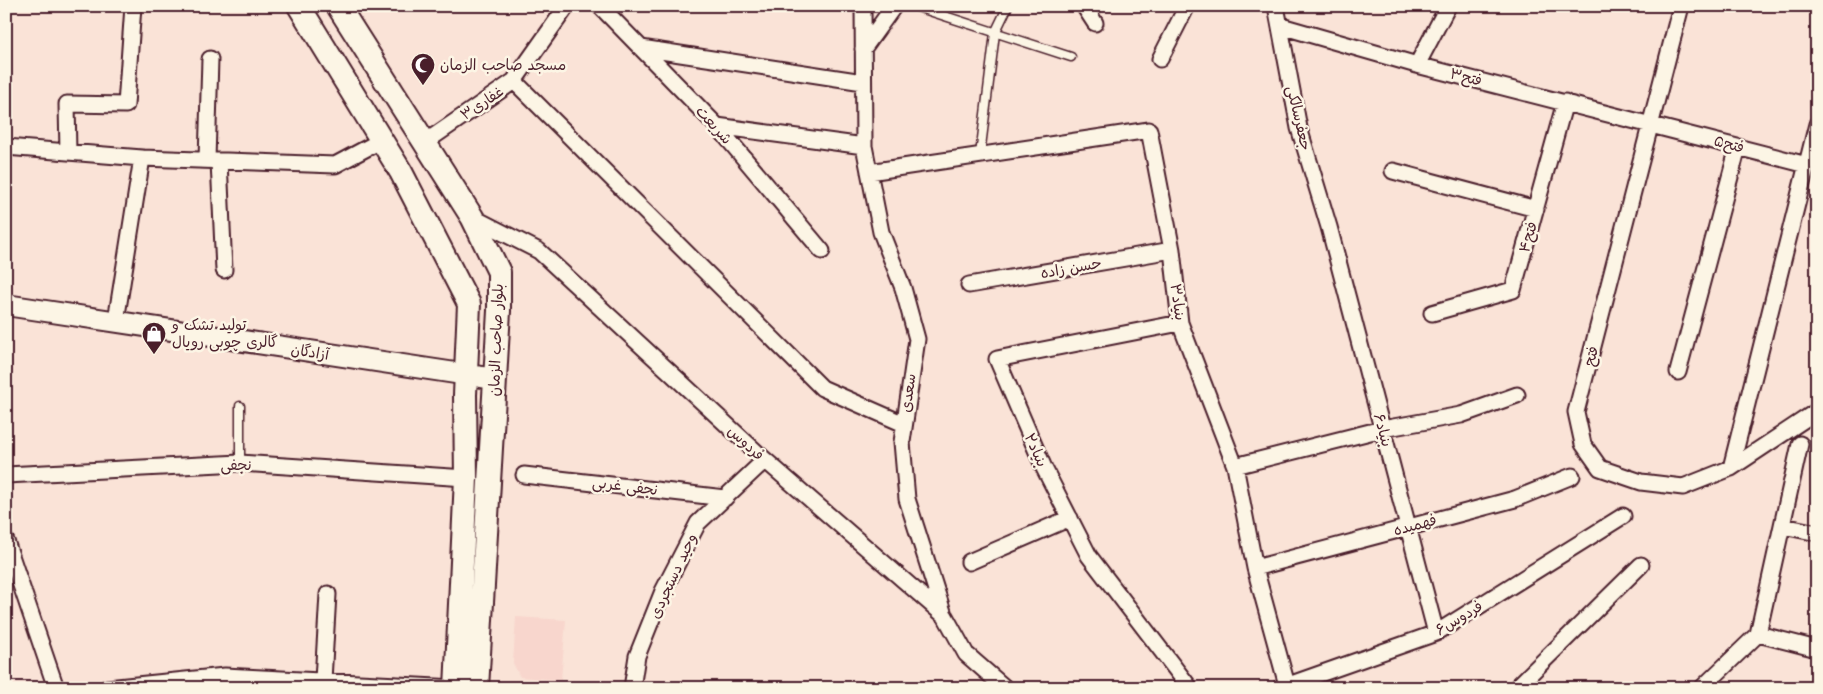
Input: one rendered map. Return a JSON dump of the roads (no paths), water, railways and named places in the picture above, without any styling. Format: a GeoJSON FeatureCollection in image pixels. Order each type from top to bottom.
{"type":"FeatureCollection","features":[{"type":"Feature","properties":{"kind":"main road","name":"بلوار صاحب الزمان"},"geometry":{"type":"LineString","coordinates":[[299,6],[401,172],[469,304],[466,376],[466,478],[456,688]]}},
{"type":"Feature","properties":{"kind":"main road","name":"بلوار صاحب الزمان"},"geometry":{"type":"LineString","coordinates":[[338,6],[472,216],[499,272],[499,311],[477,688]]}},
{"type":"Feature","properties":{"kind":"street"},"geometry":{"type":"LineString","coordinates":[[68,152],[67,104],[126,105],[133,6]]}},
{"type":"Feature","properties":{"kind":"street","name":"غفاری۳"},"geometry":{"type":"LineString","coordinates":[[424,143],[514,81],[568,6]]}},
{"type":"Feature","properties":{"kind":"street","name":"شریعت"},"geometry":{"type":"LineString","coordinates":[[600,6],[717,126],[822,251]]}},
{"type":"Feature","properties":{"kind":"street","name":"سعدی"},"geometry":{"type":"LineString","coordinates":[[863,6],[864,146],[881,232],[903,288],[917,339],[902,442],[907,499],[945,616]]}},
{"type":"Feature","properties":{"kind":"street"},"geometry":{"type":"LineString","coordinates":[[863,49],[894,6]]}},
{"type":"Feature","properties":{"kind":"street"},"geometry":{"type":"LineString","coordinates":[[1084,6],[1095,23]]}},
{"type":"Feature","properties":{"kind":"street"},"geometry":{"type":"LineString","coordinates":[[1160,59],[1187,6]]}},
{"type":"Feature","properties":{"kind":"street","name":"جعفرسالکی"},"geometry":{"type":"LineString","coordinates":[[1276,6],[1299,128],[1329,227]]}},
{"type":"Feature","properties":{"kind":"street"},"geometry":{"type":"LineString","coordinates":[[1417,65],[1448,6]]}},
{"type":"Feature","properties":{"kind":"street","name":"فتح"},"geometry":{"type":"LineString","coordinates":[[1680,6],[1652,124],[1576,412],[1583,444],[1600,468],[1641,482],[1683,487],[1731,468],[1815,414]]}},
{"type":"Feature","properties":{"kind":"street","name":"فتح۳"},"geometry":{"type":"LineString","coordinates":[[1281,26],[1417,65],[1652,124]]}},
{"type":"Feature","properties":{"kind":"street"},"geometry":{"type":"LineString","coordinates":[[641,48],[863,82]]}},
{"type":"Feature","properties":{"kind":"street"},"geometry":{"type":"LineString","coordinates":[[210,59],[213,161],[224,270]]}},
{"type":"Feature","properties":{"kind":"street"},"geometry":{"type":"LineString","coordinates":[[514,81],[822,388],[904,424]]}},
{"type":"Feature","properties":{"kind":"street","name":"فتح۴"},"geometry":{"type":"LineString","coordinates":[[1432,313],[1513,290],[1565,102]]}},
{"type":"Feature","properties":{"kind":"street","name":"فتح۵"},"geometry":{"type":"LineString","coordinates":[[1652,124],[1806,165]]}},
{"type":"Feature","properties":{"kind":"street"},"geometry":{"type":"LineString","coordinates":[[1731,468],[1817,124]]}},
{"type":"Feature","properties":{"kind":"street"},"geometry":{"type":"LineString","coordinates":[[717,126],[864,146]]}},
{"type":"Feature","properties":{"kind":"street","name":"بنیاد۳"},"geometry":{"type":"LineString","coordinates":[[980,155],[1149,130],[1172,250],[1180,323],[1235,466],[1255,568],[1289,684]]}},
{"type":"Feature","properties":{"kind":"street"},"geometry":{"type":"LineString","coordinates":[[6,146],[142,158],[335,165],[382,140]]}},
{"type":"Feature","properties":{"kind":"street"},"geometry":{"type":"LineString","coordinates":[[1678,372],[1738,147]]}},
{"type":"Feature","properties":{"kind":"street"},"geometry":{"type":"LineString","coordinates":[[869,172],[980,155]]}},
{"type":"Feature","properties":{"kind":"street"},"geometry":{"type":"LineString","coordinates":[[116,321],[142,158]]}},
{"type":"Feature","properties":{"kind":"street"},"geometry":{"type":"LineString","coordinates":[[1393,172],[1536,209]]}},
{"type":"Feature","properties":{"kind":"street","name":"فردوس"},"geometry":{"type":"LineString","coordinates":[[472,216],[539,251],[765,460],[945,616],[966,654],[1005,688]]}},
{"type":"Feature","properties":{"kind":"street","name":"بنیاد۶"},"geometry":{"type":"LineString","coordinates":[[1329,227],[1436,633]]}},
{"type":"Feature","properties":{"kind":"street","name":"حسن زاده"},"geometry":{"type":"LineString","coordinates":[[969,286],[1172,250]]}},
{"type":"Feature","properties":{"kind":"street","name":"آزادگان"},"geometry":{"type":"LineString","coordinates":[[6,305],[495,379]]}},
{"type":"Feature","properties":{"kind":"street","name":"بنیاد۲"},"geometry":{"type":"LineString","coordinates":[[1180,323],[997,359],[1044,468],[1089,556],[1190,688]]}},
{"type":"Feature","properties":{"kind":"street"},"geometry":{"type":"LineString","coordinates":[[1235,466],[1382,429],[1461,415],[1517,395]]}},
{"type":"Feature","properties":{"kind":"street"},"geometry":{"type":"LineString","coordinates":[[1702,688],[1758,634],[1800,444]]}},
{"type":"Feature","properties":{"kind":"street","name":"وحید دستجردی"},"geometry":{"type":"LineString","coordinates":[[632,688],[637,656],[663,591],[698,523],[765,460]]}},
{"type":"Feature","properties":{"kind":"street","name":"نجفی"},"geometry":{"type":"LineString","coordinates":[[6,475],[240,463],[466,478]]}},
{"type":"Feature","properties":{"kind":"street","name":"نجفی غربی"},"geometry":{"type":"LineString","coordinates":[[524,475],[725,498]]}},
{"type":"Feature","properties":{"kind":"street","name":"فهمیده"},"geometry":{"type":"LineString","coordinates":[[1255,568],[1515,499],[1572,476]]}},
{"type":"Feature","properties":{"kind":"street","name":"فردوس۶"},"geometry":{"type":"LineString","coordinates":[[1289,684],[1436,633],[1623,516]]}},
{"type":"Feature","properties":{"kind":"street"},"geometry":{"type":"LineString","coordinates":[[970,562],[1070,518]]}},
{"type":"Feature","properties":{"kind":"street"},"geometry":{"type":"LineString","coordinates":[[1783,526],[1817,534]]}},
{"type":"Feature","properties":{"kind":"street"},"geometry":{"type":"LineString","coordinates":[[6,541],[56,688]]}},
{"type":"Feature","properties":{"kind":"street"},"geometry":{"type":"LineString","coordinates":[[1516,688],[1641,565]]}},
{"type":"Feature","properties":{"kind":"street"},"geometry":{"type":"LineString","coordinates":[[323,680],[328,594]]}},
{"type":"Feature","properties":{"kind":"street"},"geometry":{"type":"LineString","coordinates":[[1758,634],[1817,649]]}},
{"type":"Feature","properties":{"kind":"street"},"geometry":{"type":"LineString","coordinates":[[107,688],[226,682],[323,680],[352,685],[456,688]]}},
{"type":"Feature","properties":{"kind":"street"},"geometry":{"type":"LineString","coordinates":[[1289,684],[1320,688]]}},
{"type":"Feature","properties":{"kind":"lane"},"geometry":{"type":"LineString","coordinates":[[914,6],[1071,58]]}},
{"type":"Feature","properties":{"kind":"lane"},"geometry":{"type":"LineString","coordinates":[[980,155],[995,33],[1008,6]]}},
{"type":"Feature","properties":{"kind":"lane"},"geometry":{"type":"LineString","coordinates":[[240,406],[240,463]]}},
{"type":"Feature","properties":{"kind":"place","name":"مسجد صاحب الزمان"},"geometry":{"type":"Point","coordinates":[423,86]}},
{"type":"Feature","properties":{"kind":"place","name":"تولید تشک و گالری چوبی رویال"},"geometry":{"type":"Point","coordinates":[154,355]}}]}
